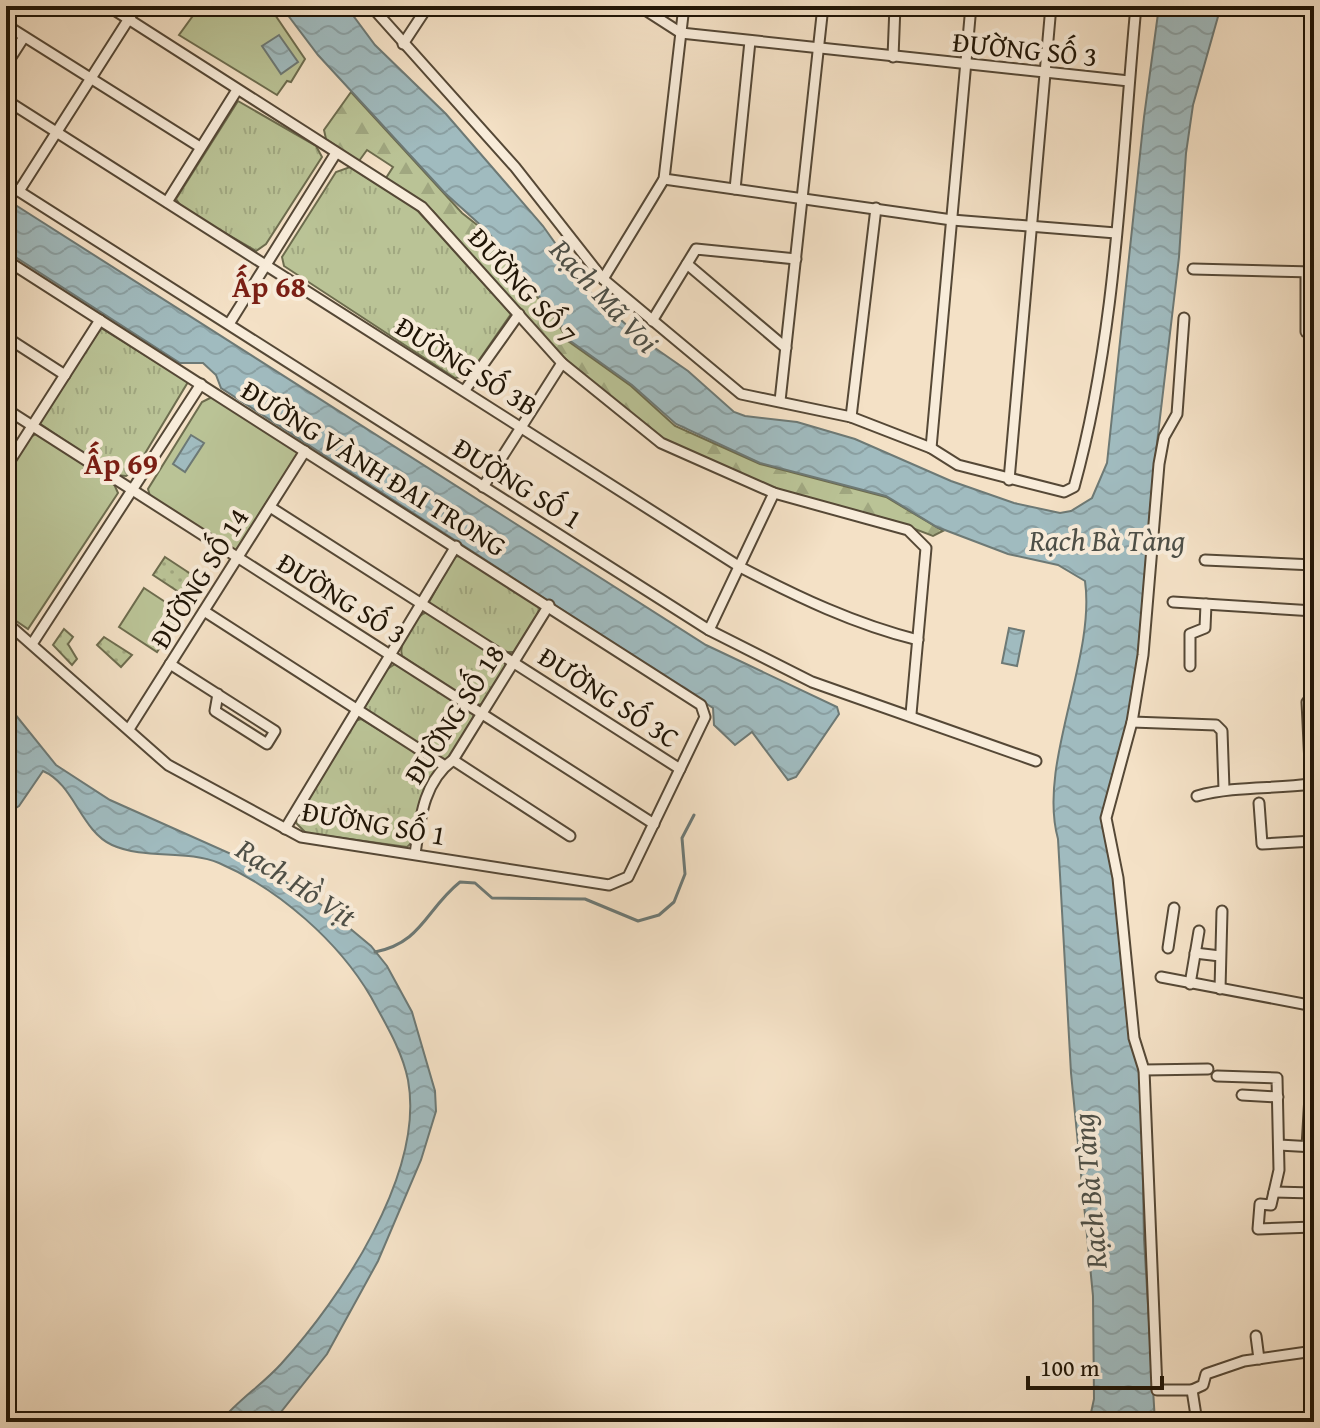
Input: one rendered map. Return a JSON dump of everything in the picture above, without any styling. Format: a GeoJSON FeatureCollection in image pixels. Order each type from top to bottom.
{"type":"FeatureCollection","features":[{"type":"Feature","properties":{"kind":"street","name":"ĐƯỜNG SỐ 7"},"geometry":{"type":"LineString","coordinates":[[108,6],[422,207],[562,363],[661,443],[774,493],[908,530],[926,548],[918,640]]}},
{"type":"Feature","properties":{"kind":"street"},"geometry":{"type":"LineString","coordinates":[[19,191],[137,6]]}},
{"type":"Feature","properties":{"kind":"street"},"geometry":{"type":"LineString","coordinates":[[371,6],[515,167],[603,279],[741,394],[851,417],[931,448],[958,465],[1064,492],[1074,487],[1093,418],[1116,233],[1136,6]]}},
{"type":"Feature","properties":{"kind":"street"},"geometry":{"type":"LineString","coordinates":[[403,44],[428,6]]}},
{"type":"Feature","properties":{"kind":"street","name":"ĐƯỜNG SỐ 3"},"geometry":{"type":"LineString","coordinates":[[639,6],[681,33],[1129,81]]}},
{"type":"Feature","properties":{"kind":"street"},"geometry":{"type":"LineString","coordinates":[[603,279],[664,179],[684,6]]}},
{"type":"Feature","properties":{"kind":"street"},"geometry":{"type":"LineString","coordinates":[[780,401],[823,6]]}},
{"type":"Feature","properties":{"kind":"street"},"geometry":{"type":"LineString","coordinates":[[893,57],[895,6]]}},
{"type":"Feature","properties":{"kind":"street"},"geometry":{"type":"LineString","coordinates":[[931,448],[971,6]]}},
{"type":"Feature","properties":{"kind":"street"},"geometry":{"type":"LineString","coordinates":[[1009,480],[1051,6]]}},
{"type":"Feature","properties":{"kind":"street"},"geometry":{"type":"LineString","coordinates":[[6,25],[200,147]]}},
{"type":"Feature","properties":{"kind":"street"},"geometry":{"type":"LineString","coordinates":[[6,65],[24,37]]}},
{"type":"Feature","properties":{"kind":"street"},"geometry":{"type":"LineString","coordinates":[[735,189],[750,41]]}},
{"type":"Feature","properties":{"kind":"street"},"geometry":{"type":"LineString","coordinates":[[167,202],[237,90]]}},
{"type":"Feature","properties":{"kind":"street","name":"ĐƯỜNG SỐ 3B"},"geometry":{"type":"LineString","coordinates":[[6,100],[740,567],[814,606],[918,640]]}},
{"type":"Feature","properties":{"kind":"street"},"geometry":{"type":"LineString","coordinates":[[229,324],[336,153]]}},
{"type":"Feature","properties":{"kind":"street"},"geometry":{"type":"LineString","coordinates":[[664,179],[952,220],[1116,233]]}},
{"type":"Feature","properties":{"kind":"street","name":"ĐƯỜNG SỐ 1"},"geometry":{"type":"LineString","coordinates":[[6,183],[709,630],[812,682],[911,714],[1036,761]]}},
{"type":"Feature","properties":{"kind":"street"},"geometry":{"type":"LineString","coordinates":[[851,417],[876,208]]}},
{"type":"Feature","properties":{"kind":"street"},"geometry":{"type":"LineString","coordinates":[[652,321],[696,249],[796,259]]}},
{"type":"Feature","properties":{"kind":"street","name":"ĐƯỜNG VÀNH ĐAI TRONG"},"geometry":{"type":"LineString","coordinates":[[6,260],[701,705],[704,721]]}},
{"type":"Feature","properties":{"kind":"street"},"geometry":{"type":"LineString","coordinates":[[687,264],[786,348]]}},
{"type":"Feature","properties":{"kind":"street"},"geometry":{"type":"LineString","coordinates":[[1193,269],[1310,272],[1306,332]]}},
{"type":"Feature","properties":{"kind":"street"},"geometry":{"type":"LineString","coordinates":[[465,390],[519,314]]}},
{"type":"Feature","properties":{"kind":"street"},"geometry":{"type":"LineString","coordinates":[[1184,318],[1177,414],[1164,437],[1159,464],[1143,655],[1132,722],[1106,818],[1118,878],[1134,1038],[1144,1070],[1157,1390],[1192,1390],[1203,1385],[1206,1374],[1259,1359],[1314,1351]]}},
{"type":"Feature","properties":{"kind":"street"},"geometry":{"type":"LineString","coordinates":[[6,467],[100,320]]}},
{"type":"Feature","properties":{"kind":"street"},"geometry":{"type":"LineString","coordinates":[[6,337],[65,375]]}},
{"type":"Feature","properties":{"kind":"street"},"geometry":{"type":"LineString","coordinates":[[483,487],[562,363]]}},
{"type":"Feature","properties":{"kind":"street"},"geometry":{"type":"LineString","coordinates":[[32,644],[201,384]]}},
{"type":"Feature","properties":{"kind":"street","name":"ĐƯỜNG SỐ 3"},"geometry":{"type":"LineString","coordinates":[[6,409],[654,824]]}},
{"type":"Feature","properties":{"kind":"street","name":"ĐƯỜNG SỐ 14"},"geometry":{"type":"LineString","coordinates":[[129,729],[305,451]]}},
{"type":"Feature","properties":{"kind":"street"},"geometry":{"type":"LineString","coordinates":[[709,630],[774,493]]}},
{"type":"Feature","properties":{"kind":"street"},"geometry":{"type":"LineString","coordinates":[[270,507],[513,662]]}},
{"type":"Feature","properties":{"kind":"street"},"geometry":{"type":"LineString","coordinates":[[285,829],[456,546]]}},
{"type":"Feature","properties":{"kind":"street"},"geometry":{"type":"LineString","coordinates":[[1205,560],[1314,565]]}},
{"type":"Feature","properties":{"kind":"street"},"geometry":{"type":"LineString","coordinates":[[1173,602],[1314,611]]}},
{"type":"Feature","properties":{"kind":"street"},"geometry":{"type":"LineString","coordinates":[[1190,666],[1190,634],[1205,628],[1206,604]]}},
{"type":"Feature","properties":{"kind":"street","name":"ĐƯỜNG SỐ 18"},"geometry":{"type":"LineString","coordinates":[[415,854],[423,801],[549,605]]}},
{"type":"Feature","properties":{"kind":"street"},"geometry":{"type":"LineString","coordinates":[[204,611],[357,711],[570,836]]}},
{"type":"Feature","properties":{"kind":"street","name":"ĐƯỜNG SỐ 1"},"geometry":{"type":"LineString","coordinates":[[6,622],[168,765],[301,837],[609,885],[628,877],[704,721]]}},
{"type":"Feature","properties":{"kind":"street"},"geometry":{"type":"LineString","coordinates":[[911,714],[918,640]]}},
{"type":"Feature","properties":{"kind":"street","name":"ĐƯỜNG SỐ 3C"},"geometry":{"type":"LineString","coordinates":[[513,662],[680,769]]}},
{"type":"Feature","properties":{"kind":"street"},"geometry":{"type":"LineString","coordinates":[[170,664],[218,694],[275,731],[267,744],[215,711],[218,694]]}},
{"type":"Feature","properties":{"kind":"street"},"geometry":{"type":"LineString","coordinates":[[1307,702],[1314,852]]}},
{"type":"Feature","properties":{"kind":"street"},"geometry":{"type":"LineString","coordinates":[[1132,722],[1216,725],[1222,731],[1224,789]]}},
{"type":"Feature","properties":{"kind":"street"},"geometry":{"type":"LineString","coordinates":[[1197,796],[1224,789],[1268,789],[1311,784]]}},
{"type":"Feature","properties":{"kind":"street"},"geometry":{"type":"LineString","coordinates":[[1259,803],[1262,844],[1313,841]]}},
{"type":"Feature","properties":{"kind":"street"},"geometry":{"type":"LineString","coordinates":[[1168,948],[1174,908]]}},
{"type":"Feature","properties":{"kind":"street"},"geometry":{"type":"LineString","coordinates":[[1220,989],[1222,911]]}},
{"type":"Feature","properties":{"kind":"street"},"geometry":{"type":"LineString","coordinates":[[1190,984],[1199,931]]}},
{"type":"Feature","properties":{"kind":"street"},"geometry":{"type":"LineString","coordinates":[[1195,953],[1220,956]]}},
{"type":"Feature","properties":{"kind":"street"},"geometry":{"type":"LineString","coordinates":[[1161,977],[1314,1006]]}},
{"type":"Feature","properties":{"kind":"street"},"geometry":{"type":"LineString","coordinates":[[1144,1070],[1277,1078],[1279,1170],[1271,1205],[1260,1204],[1258,1229],[1314,1227]]}},
{"type":"Feature","properties":{"kind":"street"},"geometry":{"type":"LineString","coordinates":[[1242,1095],[1278,1097]]}},
{"type":"Feature","properties":{"kind":"street"},"geometry":{"type":"LineString","coordinates":[[1279,1145],[1311,1147],[1310,1096]]}},
{"type":"Feature","properties":{"kind":"street"},"geometry":{"type":"LineString","coordinates":[[1274,1192],[1314,1193]]}},
{"type":"Feature","properties":{"kind":"street"},"geometry":{"type":"LineString","coordinates":[[1256,1336],[1259,1359]]}},
{"type":"Feature","properties":{"kind":"street"},"geometry":{"type":"LineString","coordinates":[[1192,1390],[1197,1422]]}},
{"type":"Feature","properties":{"kind":"green space"},"geometry":{"type":"Polygon","coordinates":[[[200,6],[269,6],[305,59],[291,82],[287,81],[277,95],[179,35],[200,6]]]}},
{"type":"Feature","properties":{"kind":"green space"},"geometry":{"type":"Polygon","coordinates":[[[351,92],[462,213],[486,232],[557,322],[568,341],[631,386],[675,426],[760,464],[886,497],[943,531],[933,536],[894,521],[775,489],[664,439],[564,360],[433,211],[386,178],[393,167],[367,150],[359,161],[326,139],[324,130],[351,92]]]}},
{"type":"Feature","properties":{"kind":"green space"},"geometry":{"type":"Polygon","coordinates":[[[238,101],[316,146],[322,157],[266,244],[256,251],[182,208],[176,199],[238,101]]]}},
{"type":"Feature","properties":{"kind":"green space"},"geometry":{"type":"Polygon","coordinates":[[[350,167],[416,209],[511,314],[468,376],[455,378],[284,266],[282,257],[336,172],[350,167]]]}},
{"type":"Feature","properties":{"kind":"green space"},"geometry":{"type":"Polygon","coordinates":[[[101,328],[188,382],[135,470],[126,476],[116,475],[39,423],[101,328]]]}},
{"type":"Feature","properties":{"kind":"green space"},"geometry":{"type":"Polygon","coordinates":[[[212,397],[298,453],[236,551],[150,496],[148,489],[202,402],[212,397]]]}},
{"type":"Feature","properties":{"kind":"green space"},"geometry":{"type":"Polygon","coordinates":[[[36,434],[114,484],[118,493],[28,629],[6,614],[6,473],[30,437],[36,434]]]}},
{"type":"Feature","properties":{"kind":"green space"},"geometry":{"type":"Polygon","coordinates":[[[459,556],[541,605],[542,610],[515,652],[503,652],[428,604],[454,557],[459,556]]]}},
{"type":"Feature","properties":{"kind":"green space"},"geometry":{"type":"Polygon","coordinates":[[[165,557],[203,582],[191,600],[153,575],[165,557]]]}},
{"type":"Feature","properties":{"kind":"green space"},"geometry":{"type":"Polygon","coordinates":[[[144,588],[182,613],[157,652],[119,627],[144,588]]]}},
{"type":"Feature","properties":{"kind":"green space"},"geometry":{"type":"Polygon","coordinates":[[[427,612],[505,661],[506,666],[483,704],[475,705],[402,656],[402,644],[408,631],[427,612]]]}},
{"type":"Feature","properties":{"kind":"green space"},"geometry":{"type":"Polygon","coordinates":[[[64,629],[73,637],[68,644],[77,659],[72,665],[53,645],[64,629]]]}},
{"type":"Feature","properties":{"kind":"green space"},"geometry":{"type":"Polygon","coordinates":[[[104,637],[132,655],[121,667],[97,645],[104,637]]]}},
{"type":"Feature","properties":{"kind":"green space"},"geometry":{"type":"Polygon","coordinates":[[[395,664],[473,712],[474,718],[449,760],[444,761],[363,710],[386,670],[395,664]]]}},
{"type":"Feature","properties":{"kind":"green space"},"geometry":{"type":"Polygon","coordinates":[[[361,719],[435,764],[433,778],[421,799],[414,837],[407,847],[306,833],[296,823],[355,721],[361,719]]]}},
{"type":"Feature","properties":{"kind":"water","name":"Rạch Bà Tàng"},"geometry":{"type":"Polygon","coordinates":[[[281,6],[346,6],[375,45],[446,114],[543,226],[589,291],[642,339],[688,371],[734,412],[797,422],[855,439],[951,481],[1014,503],[1060,513],[1071,511],[1092,498],[1107,463],[1159,6],[1221,6],[1193,105],[1186,153],[1179,257],[1153,477],[1135,690],[1104,811],[1141,1075],[1144,1239],[1155,1422],[1089,1422],[1094,1399],[1093,1296],[1071,1073],[1054,810],[1060,745],[1082,643],[1086,611],[1085,581],[1058,565],[1008,554],[937,527],[886,496],[760,463],[676,424],[632,385],[569,340],[559,321],[487,231],[445,193],[318,55],[281,6]]]}},
{"type":"Feature","properties":{"kind":"water"},"geometry":{"type":"Polygon","coordinates":[[[279,35],[298,62],[281,74],[262,46],[279,35]]]}},
{"type":"Feature","properties":{"kind":"water"},"geometry":{"type":"Polygon","coordinates":[[[6,199],[706,645],[837,707],[839,714],[796,777],[788,780],[752,732],[735,745],[714,725],[713,708],[221,388],[216,375],[203,363],[180,363],[6,251],[6,199]]]}},
{"type":"Feature","properties":{"kind":"water"},"geometry":{"type":"Polygon","coordinates":[[[191,435],[204,443],[185,472],[173,464],[191,435]]]}},
{"type":"Feature","properties":{"kind":"water"},"geometry":{"type":"Polygon","coordinates":[[[1009,628],[1024,631],[1017,666],[1002,663],[1009,628]]]}},
{"type":"Feature","properties":{"kind":"water"},"geometry":{"type":"Polygon","coordinates":[[[6,703],[56,765],[110,800],[269,871],[323,906],[371,946],[387,966],[412,1012],[435,1091],[436,1111],[421,1160],[378,1261],[327,1354],[273,1422],[220,1422],[274,1372],[304,1337],[352,1270],[373,1232],[404,1154],[410,1116],[408,1080],[402,1058],[371,997],[342,957],[306,919],[264,887],[206,859],[138,852],[112,845],[92,829],[54,777],[43,771],[19,806],[6,814],[6,774],[11,768],[6,703]]]}},
{"type":"Feature","properties":{"kind":"waterway"},"geometry":{"type":"LineString","coordinates":[[375,952],[391,948],[414,933],[460,882],[475,883],[492,898],[585,899],[638,921],[659,915],[674,902],[685,874],[682,838],[694,815]]}},
{"type":"Feature","properties":{"kind":"district","name":"Ấp 68"},"geometry":{"type":"Point","coordinates":[269,287]}},
{"type":"Feature","properties":{"kind":"district","name":"Ấp 69"},"geometry":{"type":"Point","coordinates":[121,464]}},
{"type":"Feature","properties":{"kind":"water label","name":"Rạch Mã Voi"},"geometry":{"type":"Point","coordinates":[604,296]}},
{"type":"Feature","properties":{"kind":"water label","name":"Rạch Hồ Vịt"},"geometry":{"type":"Point","coordinates":[296,883]}}]}
